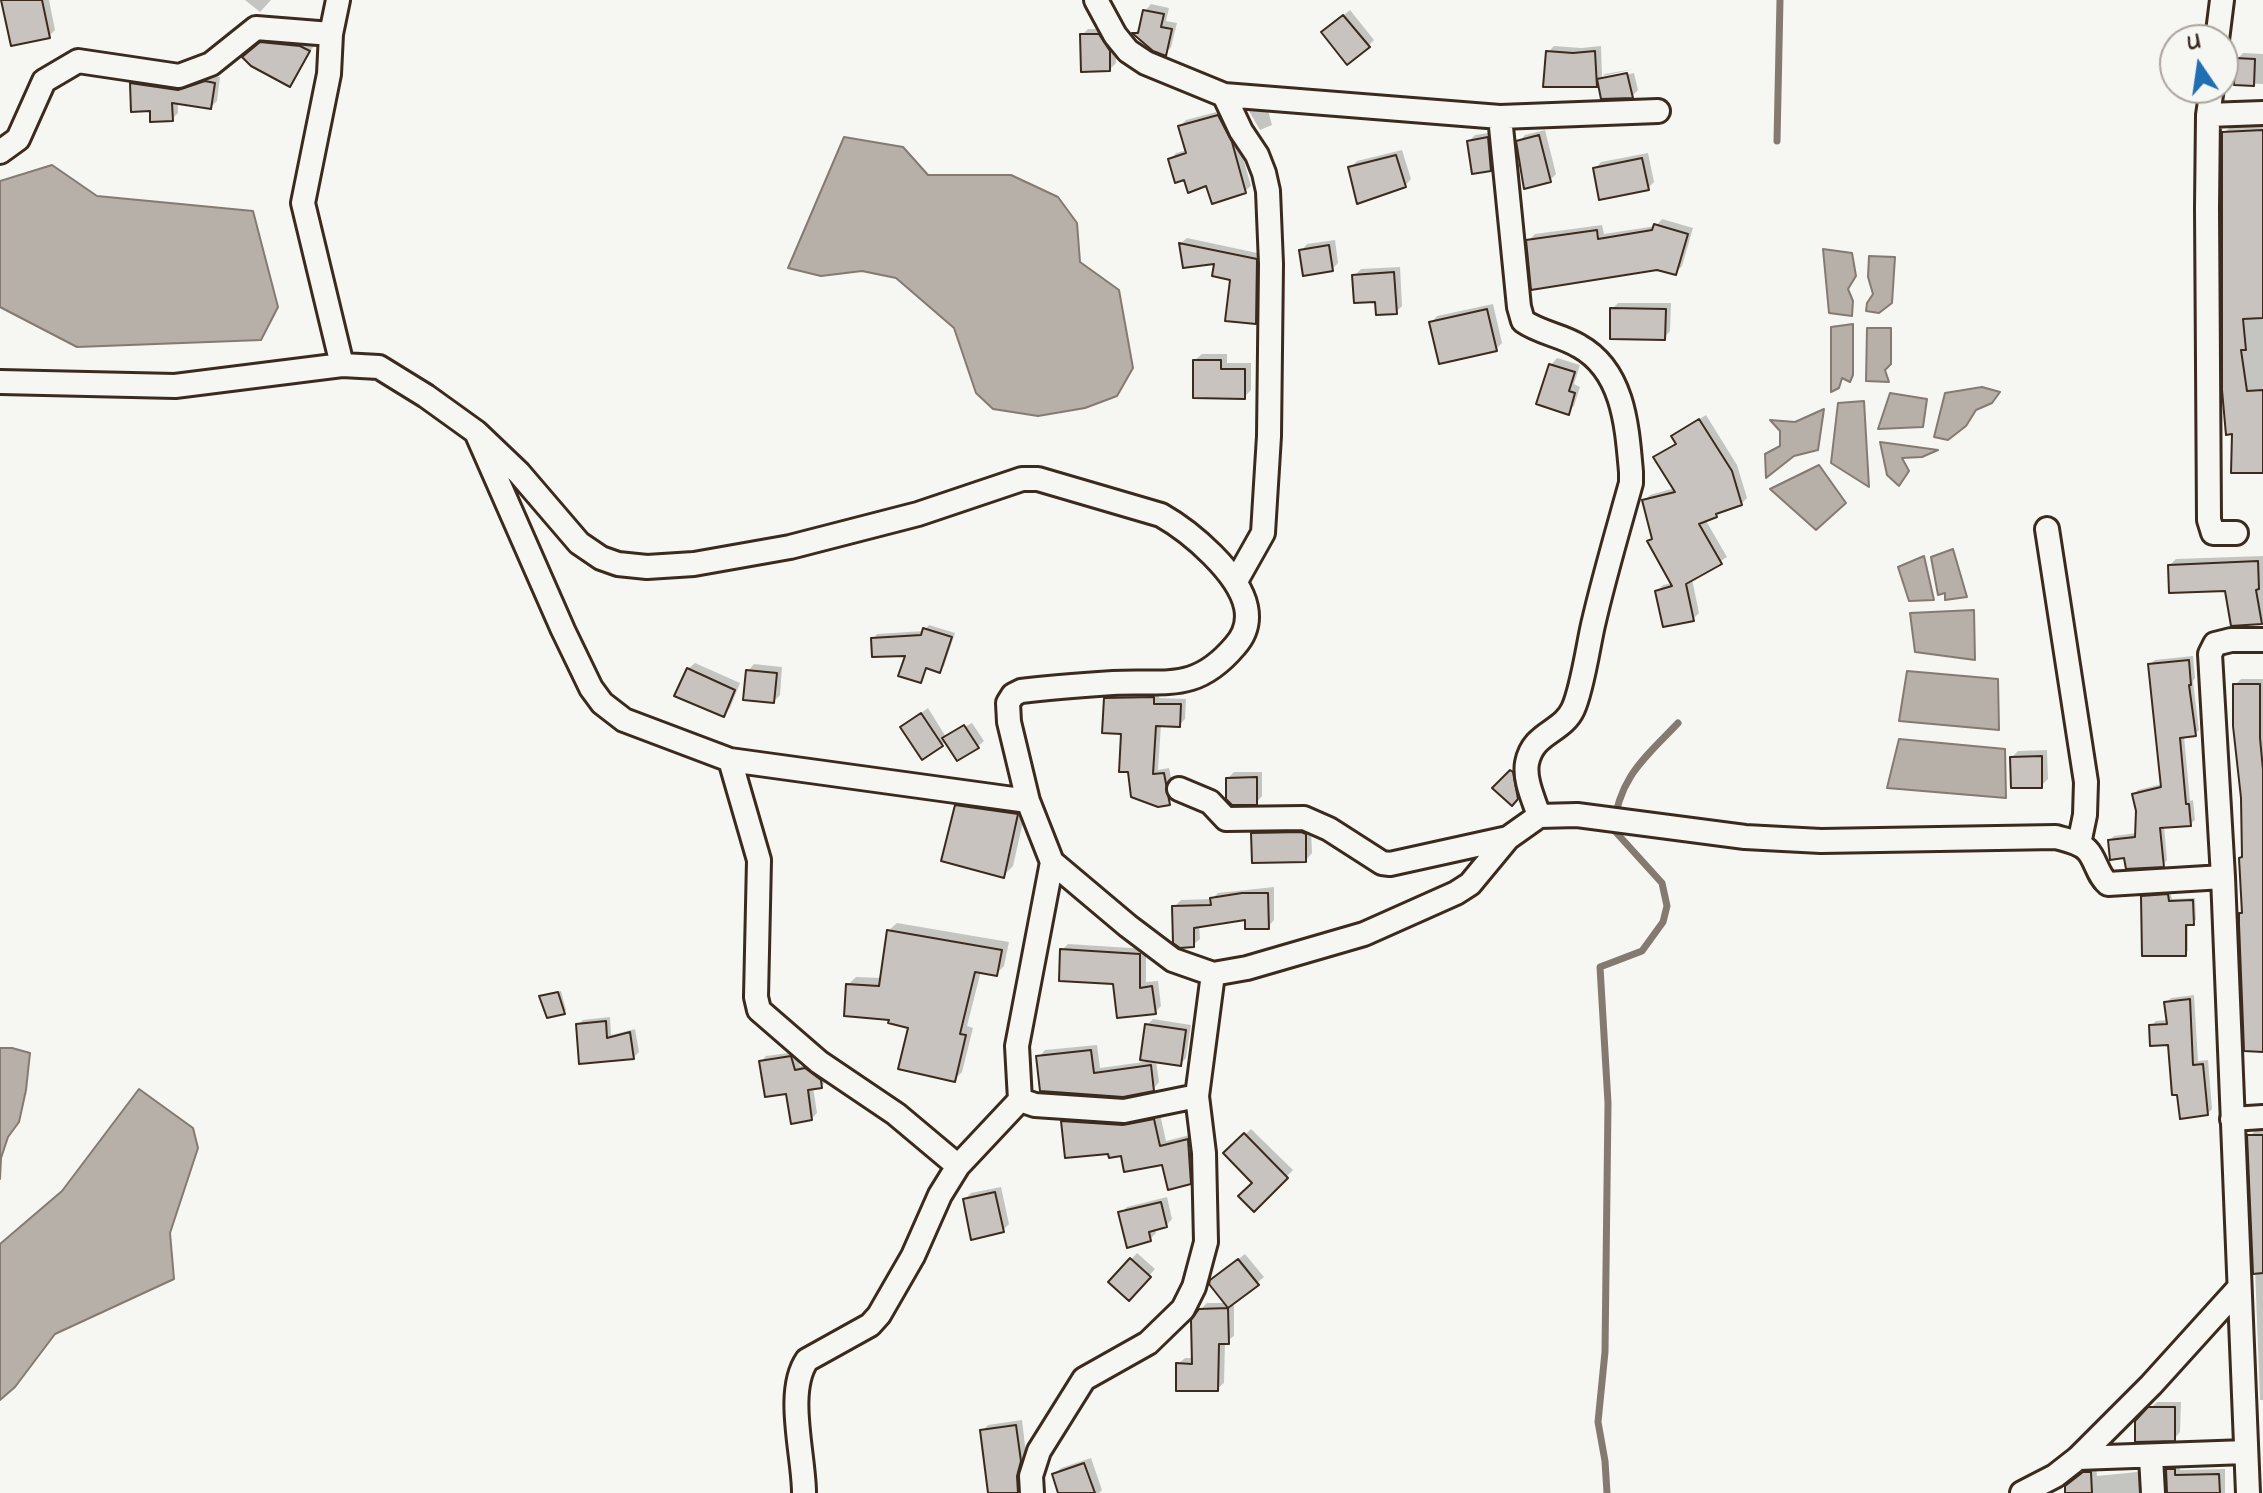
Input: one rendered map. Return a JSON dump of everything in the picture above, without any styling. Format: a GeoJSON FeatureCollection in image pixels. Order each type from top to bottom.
{"type":"FeatureCollection","features":[{"type":"Feature","properties":{"kind":"street"},"geometry":{"type":"LineString","coordinates":[[338,0],[331,34],[329,74],[303,203],[342,365]]}},
{"type":"Feature","properties":{"kind":"street"},"geometry":{"type":"LineString","coordinates":[[1096,0],[1115,35],[1128,51],[1146,63],[1224,95],[1500,117],[1658,111]]}},
{"type":"Feature","properties":{"kind":"street"},"geometry":{"type":"LineString","coordinates":[[2219,24],[2222,0]]}},
{"type":"Feature","properties":{"kind":"street"},"geometry":{"type":"LineString","coordinates":[[0,152],[18,139],[44,81],[78,61],[179,76],[211,64],[256,28],[331,34]]}},
{"type":"Feature","properties":{"kind":"street"},"geometry":{"type":"LineString","coordinates":[[1224,95],[1264,173],[1268,191],[1271,264],[1269,436],[1263,533],[1236,581]]}},
{"type":"Feature","properties":{"kind":"street"},"geometry":{"type":"LineString","coordinates":[[2210,104],[2209,520],[2213,533],[2236,533]]}},
{"type":"Feature","properties":{"kind":"street"},"geometry":{"type":"LineString","coordinates":[[2208,115],[2263,113]]}},
{"type":"Feature","properties":{"kind":"street"},"geometry":{"type":"LineString","coordinates":[[1500,117],[1519,307],[1523,321],[1578,345],[1608,374],[1622,402],[1631,472],[1631,483],[1573,709],[1560,725],[1542,736],[1532,748],[1527,765],[1527,777],[1539,816]]}},
{"type":"Feature","properties":{"kind":"street"},"geometry":{"type":"LineString","coordinates":[[0,382],[175,386],[342,365],[379,367],[476,432],[519,473],[579,543],[601,558],[618,564],[647,567],[694,564],[790,547],[918,514],[1022,479],[1038,479],[1161,515],[1175,523],[1236,581],[1247,610],[1246,628],[1240,641],[1225,658],[1202,675],[1176,683],[1117,682],[1038,688],[1013,695],[1007,710],[1028,801],[1052,862],[1173,960],[1213,974],[1247,968],[1364,934],[1447,897],[1470,884],[1508,838],[1539,816],[1577,815],[1779,839],[2056,837],[2079,844],[2088,851],[2108,884],[2223,877]]}},
{"type":"Feature","properties":{"kind":"street"},"geometry":{"type":"LineString","coordinates":[[476,432],[591,688],[602,703],[624,720],[730,760],[1028,801]]}},
{"type":"Feature","properties":{"kind":"street"},"geometry":{"type":"LineString","coordinates":[[2047,529],[2086,782],[2085,815],[2079,844]]}},
{"type":"Feature","properties":{"kind":"street"},"geometry":{"type":"LineString","coordinates":[[2248,1493],[2223,877],[2210,654],[2215,644],[2231,640],[2263,640]]}},
{"type":"Feature","properties":{"kind":"street"},"geometry":{"type":"LineString","coordinates":[[730,760],[759,860],[756,997],[759,1010],[819,1062],[896,1114],[958,1166]]}},
{"type":"Feature","properties":{"kind":"street"},"geometry":{"type":"LineString","coordinates":[[1179,789],[1210,802],[1226,819],[1304,818],[1318,823],[1382,863],[1390,864],[1508,838]]}},
{"type":"Feature","properties":{"kind":"street"},"geometry":{"type":"LineString","coordinates":[[804,1493],[797,1408],[801,1369],[807,1360],[870,1325],[879,1315],[913,1256],[940,1195],[958,1166],[1020,1100],[1017,1046],[1052,862]]}},
{"type":"Feature","properties":{"kind":"street"},"geometry":{"type":"LineString","coordinates":[[1032,1493],[1031,1476],[1039,1451],[1084,1379],[1148,1343],[1183,1309],[1194,1287],[1206,1242],[1204,1153],[1197,1096],[1213,974]]}},
{"type":"Feature","properties":{"kind":"street"},"geometry":{"type":"LineString","coordinates":[[1020,1100],[1035,1105],[1124,1111],[1197,1096]]}},
{"type":"Feature","properties":{"kind":"street"},"geometry":{"type":"LineString","coordinates":[[2232,1119],[2263,1117]]}},
{"type":"Feature","properties":{"kind":"street"},"geometry":{"type":"LineString","coordinates":[[2022,1493],[2056,1484],[2238,1289]]}},
{"type":"Feature","properties":{"kind":"street"},"geometry":{"type":"LineString","coordinates":[[2078,1458],[2246,1452]]}},
{"type":"Feature","properties":{"kind":"street"},"geometry":{"type":"LineString","coordinates":[[2151,1457],[2153,1493]]}},
{"type":"Feature","properties":{"kind":"shaded area"},"geometry":{"type":"Polygon","coordinates":[[[844,137],[903,147],[928,175],[1011,175],[1058,197],[1077,223],[1080,262],[1119,290],[1133,368],[1117,396],[1085,408],[1038,416],[993,409],[976,393],[954,328],[896,278],[862,271],[821,276],[788,268],[844,137]]]}},
{"type":"Feature","properties":{"kind":"shaded area"},"geometry":{"type":"Polygon","coordinates":[[[52,165],[97,196],[253,211],[278,307],[261,340],[77,347],[0,307],[0,181],[52,165]]]}},
{"type":"Feature","properties":{"kind":"shaded area"},"geometry":{"type":"Polygon","coordinates":[[[1823,249],[1852,253],[1856,276],[1848,289],[1853,301],[1852,316],[1829,313],[1823,249]]]}},
{"type":"Feature","properties":{"kind":"shaded area"},"geometry":{"type":"Polygon","coordinates":[[[1869,256],[1895,257],[1892,303],[1879,313],[1866,311],[1873,294],[1868,277],[1869,256]]]}},
{"type":"Feature","properties":{"kind":"shaded area"},"geometry":{"type":"Polygon","coordinates":[[[1853,324],[1853,375],[1850,382],[1842,378],[1839,388],[1831,392],[1831,327],[1853,324]]]}},
{"type":"Feature","properties":{"kind":"shaded area"},"geometry":{"type":"Polygon","coordinates":[[[1867,328],[1891,328],[1891,364],[1885,370],[1889,382],[1866,381],[1867,328]]]}},
{"type":"Feature","properties":{"kind":"shaded area"},"geometry":{"type":"Polygon","coordinates":[[[1982,387],[2000,392],[1992,403],[1976,410],[1966,426],[1948,440],[1934,437],[1945,393],[1982,387]]]}},
{"type":"Feature","properties":{"kind":"shaded area"},"geometry":{"type":"Polygon","coordinates":[[[1890,393],[1927,399],[1923,427],[1878,429],[1890,393]]]}},
{"type":"Feature","properties":{"kind":"shaded area"},"geometry":{"type":"Polygon","coordinates":[[[1864,401],[1869,487],[1831,463],[1838,403],[1864,401]]]}},
{"type":"Feature","properties":{"kind":"shaded area"},"geometry":{"type":"Polygon","coordinates":[[[1824,409],[1818,450],[1794,456],[1766,478],[1765,454],[1780,446],[1780,431],[1770,420],[1795,422],[1824,409]]]}},
{"type":"Feature","properties":{"kind":"shaded area"},"geometry":{"type":"Polygon","coordinates":[[[1880,442],[1938,450],[1922,457],[1902,458],[1909,471],[1899,486],[1887,475],[1880,442]]]}},
{"type":"Feature","properties":{"kind":"shaded area"},"geometry":{"type":"Polygon","coordinates":[[[1819,465],[1846,503],[1816,530],[1770,489],[1819,465]]]}},
{"type":"Feature","properties":{"kind":"shaded area"},"geometry":{"type":"Polygon","coordinates":[[[1953,549],[1967,597],[1945,600],[1945,593],[1938,595],[1931,557],[1953,549]]]}},
{"type":"Feature","properties":{"kind":"shaded area"},"geometry":{"type":"Polygon","coordinates":[[[1924,556],[1934,600],[1909,601],[1898,567],[1924,556]]]}},
{"type":"Feature","properties":{"kind":"shaded area"},"geometry":{"type":"Polygon","coordinates":[[[1974,610],[1975,660],[1915,652],[1910,613],[1974,610]]]}},
{"type":"Feature","properties":{"kind":"shaded area"},"geometry":{"type":"Polygon","coordinates":[[[1907,671],[1998,679],[1999,730],[1899,721],[1907,671]]]}},
{"type":"Feature","properties":{"kind":"shaded area"},"geometry":{"type":"Polygon","coordinates":[[[1899,739],[2005,749],[2006,798],[1887,788],[1899,739]]]}},
{"type":"Feature","properties":{"kind":"shaded area"},"geometry":{"type":"Polygon","coordinates":[[[0,1048],[30,1053],[19,1122],[8,1137],[1,1158],[0,1179],[0,1048]]]}},
{"type":"Feature","properties":{"kind":"shaded area"},"geometry":{"type":"Polygon","coordinates":[[[139,1089],[193,1128],[198,1148],[170,1233],[174,1279],[55,1334],[15,1387],[0,1400],[0,1244],[62,1191],[139,1089]]]}},
{"type":"Feature","properties":{"kind":"building"},"geometry":{"type":"Polygon","coordinates":[[[1,0],[42,0],[50,38],[11,46],[1,0]]]}},
{"type":"Feature","properties":{"kind":"building"},"geometry":{"type":"Polygon","coordinates":[[[1143,10],[1164,14],[1161,27],[1172,29],[1166,56],[1153,51],[1132,33],[1138,33],[1143,10]]]}},
{"type":"Feature","properties":{"kind":"building"},"geometry":{"type":"Polygon","coordinates":[[[1343,15],[1370,47],[1347,65],[1321,32],[1343,15]]]}},
{"type":"Feature","properties":{"kind":"building"},"geometry":{"type":"Polygon","coordinates":[[[1080,34],[1099,34],[1110,51],[1110,71],[1081,72],[1080,34]]]}},
{"type":"Feature","properties":{"kind":"building"},"geometry":{"type":"Polygon","coordinates":[[[260,42],[300,46],[310,51],[290,87],[251,66],[242,57],[260,42]]]}},
{"type":"Feature","properties":{"kind":"building"},"geometry":{"type":"Polygon","coordinates":[[[1546,51],[1595,51],[1597,87],[1543,87],[1546,51]]]}},
{"type":"Feature","properties":{"kind":"building"},"geometry":{"type":"Polygon","coordinates":[[[2239,58],[2255,59],[2254,86],[2239,85],[2239,58]]]}},
{"type":"Feature","properties":{"kind":"building"},"geometry":{"type":"Polygon","coordinates":[[[1627,73],[1633,98],[1601,99],[1597,79],[1627,73]]]}},
{"type":"Feature","properties":{"kind":"building"},"geometry":{"type":"Polygon","coordinates":[[[205,81],[215,83],[211,109],[172,103],[173,121],[150,122],[150,111],[131,112],[130,83],[178,90],[205,81]]]}},
{"type":"Feature","properties":{"kind":"building"},"geometry":{"type":"Polygon","coordinates":[[[1218,115],[1232,142],[1246,193],[1212,204],[1206,186],[1188,193],[1184,180],[1175,183],[1168,159],[1186,153],[1178,126],[1218,115]]]}},
{"type":"Feature","properties":{"kind":"building"},"geometry":{"type":"Polygon","coordinates":[[[2263,130],[2263,318],[2243,319],[2246,350],[2241,350],[2247,391],[2263,390],[2263,473],[2231,473],[2232,434],[2226,435],[2222,390],[2222,132],[2263,130]]]}},
{"type":"Feature","properties":{"kind":"building"},"geometry":{"type":"Polygon","coordinates":[[[1539,135],[1551,182],[1524,189],[1516,141],[1539,135]]]}},
{"type":"Feature","properties":{"kind":"building"},"geometry":{"type":"Polygon","coordinates":[[[1488,137],[1491,171],[1472,174],[1467,141],[1488,137]]]}},
{"type":"Feature","properties":{"kind":"building"},"geometry":{"type":"Polygon","coordinates":[[[1396,155],[1406,187],[1357,204],[1348,167],[1396,155]]]}},
{"type":"Feature","properties":{"kind":"building"},"geometry":{"type":"Polygon","coordinates":[[[1642,158],[1649,190],[1599,200],[1593,168],[1642,158]]]}},
{"type":"Feature","properties":{"kind":"building"},"geometry":{"type":"Polygon","coordinates":[[[1654,224],[1688,234],[1676,275],[1657,270],[1531,290],[1526,240],[1597,230],[1598,239],[1652,230],[1654,224]]]}},
{"type":"Feature","properties":{"kind":"building"},"geometry":{"type":"Polygon","coordinates":[[[1179,243],[1257,259],[1256,324],[1225,321],[1230,280],[1212,276],[1214,264],[1183,268],[1179,243]]]}},
{"type":"Feature","properties":{"kind":"building"},"geometry":{"type":"Polygon","coordinates":[[[1329,245],[1333,271],[1303,276],[1299,250],[1329,245]]]}},
{"type":"Feature","properties":{"kind":"building"},"geometry":{"type":"Polygon","coordinates":[[[1394,272],[1397,314],[1376,315],[1375,302],[1354,303],[1352,275],[1394,272]]]}},
{"type":"Feature","properties":{"kind":"building"},"geometry":{"type":"Polygon","coordinates":[[[1610,308],[1666,309],[1665,340],[1610,339],[1610,308]]]}},
{"type":"Feature","properties":{"kind":"building"},"geometry":{"type":"Polygon","coordinates":[[[1487,309],[1497,351],[1439,364],[1429,322],[1487,309]]]}},
{"type":"Feature","properties":{"kind":"building"},"geometry":{"type":"Polygon","coordinates":[[[1193,360],[1221,360],[1221,369],[1245,369],[1245,399],[1193,398],[1193,360]]]}},
{"type":"Feature","properties":{"kind":"building"},"geometry":{"type":"Polygon","coordinates":[[[1549,364],[1575,372],[1569,391],[1575,393],[1569,415],[1536,404],[1549,364]]]}},
{"type":"Feature","properties":{"kind":"building"},"geometry":{"type":"Polygon","coordinates":[[[1699,419],[1732,471],[1742,505],[1699,524],[1722,564],[1686,584],[1694,621],[1663,627],[1655,591],[1672,586],[1647,541],[1652,539],[1642,500],[1675,492],[1653,457],[1676,444],[1671,436],[1699,419]]]}},
{"type":"Feature","properties":{"kind":"building"},"geometry":{"type":"Polygon","coordinates":[[[2258,561],[2259,589],[2256,590],[2262,624],[2231,626],[2225,591],[2169,593],[2168,565],[2258,561]]]}},
{"type":"Feature","properties":{"kind":"building"},"geometry":{"type":"Polygon","coordinates":[[[923,628],[952,637],[940,673],[926,668],[921,683],[898,676],[905,656],[872,657],[871,638],[921,635],[923,628]]]}},
{"type":"Feature","properties":{"kind":"building"},"geometry":{"type":"Polygon","coordinates":[[[2189,660],[2196,736],[2180,738],[2191,826],[2160,828],[2164,867],[2126,869],[2124,858],[2110,860],[2108,840],[2135,837],[2136,811],[2132,794],[2161,787],[2148,664],[2189,660]]]}},
{"type":"Feature","properties":{"kind":"building"},"geometry":{"type":"Polygon","coordinates":[[[687,668],[735,690],[724,717],[674,696],[687,668]]]}},
{"type":"Feature","properties":{"kind":"building"},"geometry":{"type":"Polygon","coordinates":[[[746,670],[777,673],[774,703],[743,700],[746,670]]]}},
{"type":"Feature","properties":{"kind":"building"},"geometry":{"type":"Polygon","coordinates":[[[2233,684],[2260,684],[2263,1052],[2244,1051],[2239,924],[2239,913],[2242,913],[2239,858],[2242,857],[2241,798],[2233,726],[2233,684]]]}},
{"type":"Feature","properties":{"kind":"building"},"geometry":{"type":"Polygon","coordinates":[[[1154,697],[1154,704],[1181,704],[1180,727],[1156,726],[1153,774],[1164,773],[1170,805],[1158,807],[1131,797],[1128,772],[1119,772],[1121,734],[1102,733],[1104,698],[1154,697]]]}},
{"type":"Feature","properties":{"kind":"building"},"geometry":{"type":"Polygon","coordinates":[[[921,713],[943,746],[922,760],[900,727],[921,713]]]}},
{"type":"Feature","properties":{"kind":"building"},"geometry":{"type":"Polygon","coordinates":[[[964,725],[979,748],[957,761],[942,738],[964,725]]]}},
{"type":"Feature","properties":{"kind":"building"},"geometry":{"type":"Polygon","coordinates":[[[2042,756],[2042,788],[2011,788],[2010,757],[2042,756]]]}},
{"type":"Feature","properties":{"kind":"building"},"geometry":{"type":"Polygon","coordinates":[[[1510,770],[1518,799],[1512,806],[1492,788],[1510,770]]]}},
{"type":"Feature","properties":{"kind":"building"},"geometry":{"type":"Polygon","coordinates":[[[1257,777],[1257,805],[1232,805],[1226,799],[1226,778],[1257,777]]]}},
{"type":"Feature","properties":{"kind":"building"},"geometry":{"type":"Polygon","coordinates":[[[955,805],[1018,814],[1004,878],[941,861],[955,805]]]}},
{"type":"Feature","properties":{"kind":"building"},"geometry":{"type":"Polygon","coordinates":[[[1251,833],[1306,834],[1306,862],[1252,863],[1251,833]]]}},
{"type":"Feature","properties":{"kind":"building"},"geometry":{"type":"Polygon","coordinates":[[[1268,893],[1269,929],[1245,929],[1245,920],[1194,928],[1194,947],[1180,948],[1173,943],[1172,906],[1211,905],[1210,898],[1268,893]]]}},
{"type":"Feature","properties":{"kind":"building"},"geometry":{"type":"Polygon","coordinates":[[[2168,894],[2169,901],[2193,900],[2194,925],[2186,925],[2186,956],[2142,956],[2141,896],[2168,894]]]}},
{"type":"Feature","properties":{"kind":"building"},"geometry":{"type":"Polygon","coordinates":[[[887,930],[1002,950],[997,976],[975,972],[960,1034],[966,1035],[955,1082],[898,1069],[908,1028],[888,1023],[889,1020],[844,1016],[846,984],[879,986],[887,930]]]}},
{"type":"Feature","properties":{"kind":"building"},"geometry":{"type":"Polygon","coordinates":[[[1060,949],[1140,954],[1140,988],[1152,986],[1156,1014],[1117,1018],[1113,984],[1059,981],[1060,949]]]}},
{"type":"Feature","properties":{"kind":"building"},"geometry":{"type":"Polygon","coordinates":[[[558,992],[565,1014],[547,1018],[539,996],[558,992]]]}},
{"type":"Feature","properties":{"kind":"building"},"geometry":{"type":"Polygon","coordinates":[[[2190,999],[2193,1065],[2203,1064],[2208,1115],[2180,1119],[2177,1095],[2172,1095],[2168,1045],[2150,1046],[2149,1025],[2167,1024],[2164,1002],[2190,999]]]}},
{"type":"Feature","properties":{"kind":"building"},"geometry":{"type":"Polygon","coordinates":[[[606,1021],[607,1038],[630,1032],[634,1059],[579,1064],[576,1024],[606,1021]]]}},
{"type":"Feature","properties":{"kind":"building"},"geometry":{"type":"Polygon","coordinates":[[[1145,1024],[1186,1030],[1181,1066],[1140,1060],[1145,1024]]]}},
{"type":"Feature","properties":{"kind":"building"},"geometry":{"type":"Polygon","coordinates":[[[1091,1050],[1094,1073],[1151,1065],[1154,1091],[1123,1097],[1040,1091],[1036,1056],[1091,1050]]]}},
{"type":"Feature","properties":{"kind":"building"},"geometry":{"type":"Polygon","coordinates":[[[791,1056],[795,1070],[805,1068],[821,1080],[822,1088],[808,1090],[812,1120],[791,1124],[786,1094],[765,1097],[759,1061],[791,1056]]]}},
{"type":"Feature","properties":{"kind":"building"},"geometry":{"type":"Polygon","coordinates":[[[1154,1119],[1160,1146],[1188,1139],[1191,1184],[1168,1190],[1162,1165],[1124,1172],[1121,1156],[1109,1158],[1108,1154],[1065,1158],[1061,1121],[1123,1125],[1154,1119]]]}},
{"type":"Feature","properties":{"kind":"building"},"geometry":{"type":"Polygon","coordinates":[[[1244,1133],[1288,1178],[1254,1212],[1238,1196],[1252,1183],[1223,1153],[1244,1133]]]}},
{"type":"Feature","properties":{"kind":"building"},"geometry":{"type":"Polygon","coordinates":[[[2247,1135],[2263,1135],[2263,1273],[2253,1274],[2247,1135]]]}},
{"type":"Feature","properties":{"kind":"building"},"geometry":{"type":"Polygon","coordinates":[[[995,1192],[1004,1232],[971,1240],[963,1199],[995,1192]]]}},
{"type":"Feature","properties":{"kind":"building"},"geometry":{"type":"Polygon","coordinates":[[[1161,1202],[1167,1227],[1149,1232],[1151,1241],[1127,1248],[1118,1212],[1161,1202]]]}},
{"type":"Feature","properties":{"kind":"building"},"geometry":{"type":"Polygon","coordinates":[[[1130,1258],[1151,1277],[1129,1301],[1108,1282],[1130,1258]]]}},
{"type":"Feature","properties":{"kind":"building"},"geometry":{"type":"Polygon","coordinates":[[[1238,1259],[1259,1285],[1228,1308],[1209,1284],[1238,1259]]]}},
{"type":"Feature","properties":{"kind":"building"},"geometry":{"type":"Polygon","coordinates":[[[1228,1308],[1229,1344],[1219,1344],[1218,1391],[1176,1391],[1176,1363],[1192,1364],[1191,1320],[1199,1309],[1228,1308]]]}},
{"type":"Feature","properties":{"kind":"building"},"geometry":{"type":"Polygon","coordinates":[[[2148,1407],[2175,1407],[2175,1441],[2135,1442],[2135,1421],[2148,1407]]]}},
{"type":"Feature","properties":{"kind":"building"},"geometry":{"type":"Polygon","coordinates":[[[1016,1425],[1021,1461],[1017,1476],[1018,1493],[988,1493],[980,1430],[1016,1425]]]}},
{"type":"Feature","properties":{"kind":"building"},"geometry":{"type":"Polygon","coordinates":[[[1084,1463],[1095,1493],[1058,1493],[1052,1474],[1084,1463]]]}},
{"type":"Feature","properties":{"kind":"building"},"geometry":{"type":"Polygon","coordinates":[[[2166,1469],[2175,1469],[2175,1475],[2219,1474],[2220,1493],[2167,1493],[2166,1469]]]}},
{"type":"Feature","properties":{"kind":"building"},"geometry":{"type":"Polygon","coordinates":[[[2083,1472],[2091,1472],[2092,1493],[2065,1493],[2065,1486],[2083,1472]]]}},
{"type":"Feature","properties":{"kind":"waterway"},"geometry":{"type":"LineString","coordinates":[[1777,141],[1780,0]]}},
{"type":"Feature","properties":{"kind":"waterway"},"geometry":{"type":"LineString","coordinates":[[1607,1493],[1598,1422],[1605,1352],[1608,1103],[1600,967],[1642,951],[1663,922],[1667,906],[1662,883],[1613,829],[1627,782],[1678,723]]}}]}
